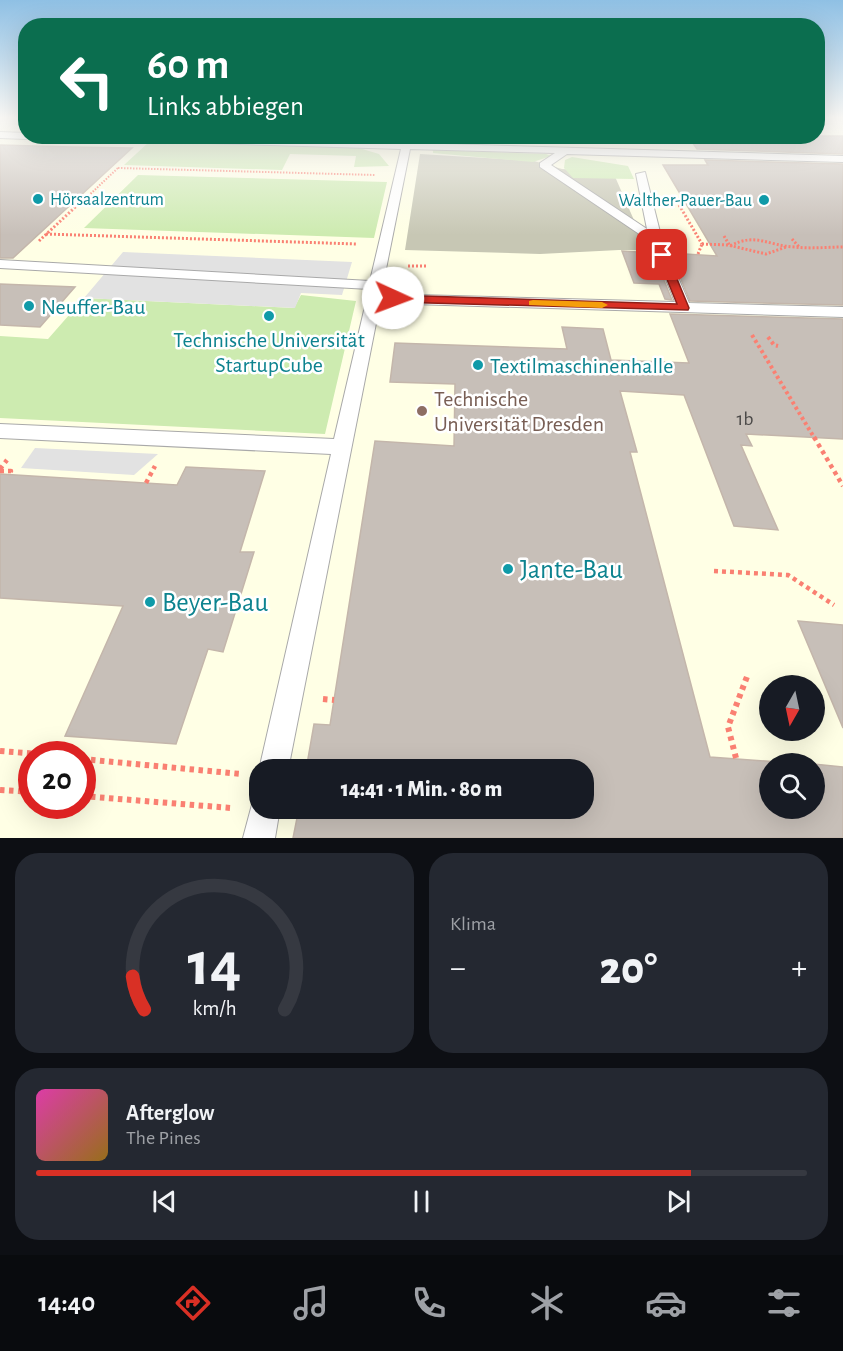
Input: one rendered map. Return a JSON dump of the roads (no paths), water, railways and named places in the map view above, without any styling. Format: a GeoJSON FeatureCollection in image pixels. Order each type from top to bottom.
{"type":"FeatureCollection","features":[{"type":"Feature","properties":{"kind":"lane"},"geometry":{"type":"LineString","coordinates":[[275,759],[403,157]]}},
{"type":"Feature","properties":{"kind":"lane"},"geometry":{"type":"LineString","coordinates":[[556,157],[544,165],[656,240]]}},
{"type":"Feature","properties":{"kind":"lane"},"geometry":{"type":"LineString","coordinates":[[793,157],[843,159]]}},
{"type":"Feature","properties":{"kind":"lane"},"geometry":{"type":"LineString","coordinates":[[641,174],[656,240],[684,308]]}},
{"type":"Feature","properties":{"kind":"lane"},"geometry":{"type":"LineString","coordinates":[[0,264],[375,291],[684,308],[843,312]]}},
{"type":"Feature","properties":{"kind":"lane"},"geometry":{"type":"LineString","coordinates":[[0,430],[342,447]]}},
{"type":"Feature","properties":{"kind":"place","name":"Hörsaalzentrum"},"geometry":{"type":"Point","coordinates":[38,199]}},
{"type":"Feature","properties":{"kind":"place","name":"Walther-Pauer-Bau"},"geometry":{"type":"Point","coordinates":[764,200]}},
{"type":"Feature","properties":{"kind":"place","name":"Neuffer-Bau"},"geometry":{"type":"Point","coordinates":[29,306]}},
{"type":"Feature","properties":{"kind":"place","name":"Technische Universität StartupCube"},"geometry":{"type":"Point","coordinates":[269,316]}},
{"type":"Feature","properties":{"kind":"place","name":"Textilmaschinenhalle"},"geometry":{"type":"Point","coordinates":[478,365]}},
{"type":"Feature","properties":{"kind":"place","name":"Technische Universität Dresden"},"geometry":{"type":"Point","coordinates":[422,411]}},
{"type":"Feature","properties":{"kind":"place","name":"Jante-Bau"},"geometry":{"type":"Point","coordinates":[508,569]}},
{"type":"Feature","properties":{"kind":"place","name":"Beyer-Bau"},"geometry":{"type":"Point","coordinates":[150,602]}}]}
